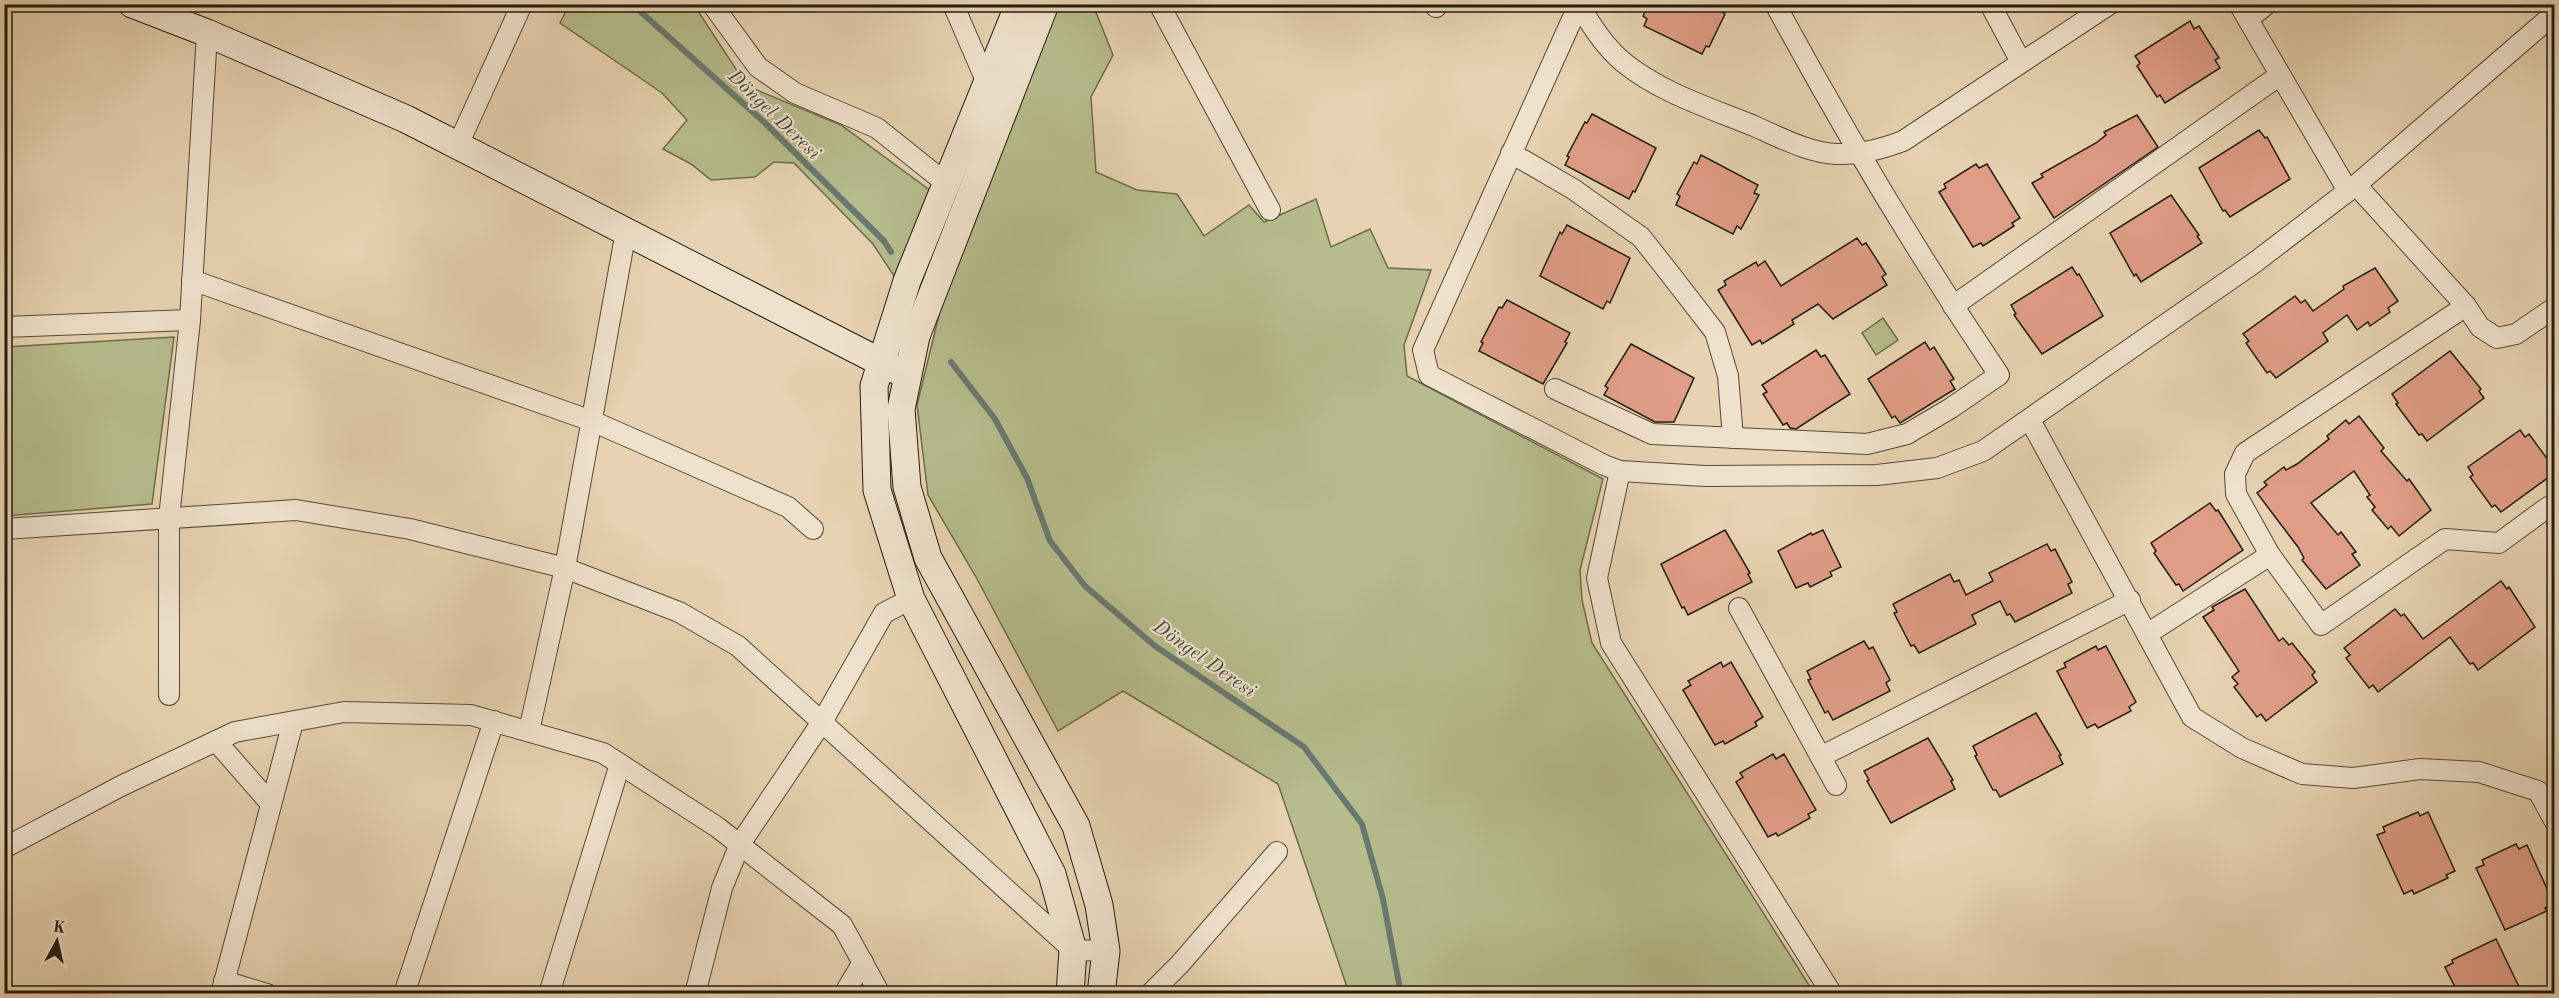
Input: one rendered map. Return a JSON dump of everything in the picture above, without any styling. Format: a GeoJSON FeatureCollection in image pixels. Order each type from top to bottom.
{"type":"FeatureCollection","features":[{"type":"Feature","properties":{"kind":"main road"},"geometry":{"type":"LineString","coordinates":[[1019,4],[907,281],[874,386],[877,490],[911,599],[1052,874],[1073,950],[1070,993]]}},
{"type":"Feature","properties":{"kind":"main road"},"geometry":{"type":"LineString","coordinates":[[1045,4],[916,336],[901,408],[907,487],[928,558],[1076,826],[1099,905],[1106,951],[1101,993]]}},
{"type":"Feature","properties":{"kind":"main road"},"geometry":{"type":"LineString","coordinates":[[143,6],[406,119],[882,361],[907,378]]}},
{"type":"Feature","properties":{"kind":"street"},"geometry":{"type":"LineString","coordinates":[[458,145],[522,4]]}},
{"type":"Feature","properties":{"kind":"street"},"geometry":{"type":"LineString","coordinates":[[712,4],[758,67],[795,93],[877,128],[947,184]]}},
{"type":"Feature","properties":{"kind":"street"},"geometry":{"type":"LineString","coordinates":[[953,4],[987,83]]}},
{"type":"Feature","properties":{"kind":"street"},"geometry":{"type":"LineString","coordinates":[[1159,4],[1270,210]]}},
{"type":"Feature","properties":{"kind":"street"},"geometry":{"type":"LineString","coordinates":[[1579,4],[1423,350],[1430,375],[1620,471],[1728,476],[1877,474],[1937,468],[1983,451],[2254,263],[2352,188],[2554,14]]}},
{"type":"Feature","properties":{"kind":"street"},"geometry":{"type":"LineString","coordinates":[[1579,4],[1596,35],[1622,61],[1666,90],[1804,146],[1834,154],[1857,154],[1881,150],[1903,141],[2110,4]]}},
{"type":"Feature","properties":{"kind":"street"},"geometry":{"type":"LineString","coordinates":[[1555,389],[1652,434],[1867,444],[1906,434],[1951,408],[1999,375],[1857,154],[1774,4]]}},
{"type":"Feature","properties":{"kind":"street"},"geometry":{"type":"LineString","coordinates":[[1990,4],[2020,62]]}},
{"type":"Feature","properties":{"kind":"street"},"geometry":{"type":"LineString","coordinates":[[2267,4],[2243,12],[2352,188],[2466,306],[2480,327],[2497,338],[2516,334],[2554,308]]}},
{"type":"Feature","properties":{"kind":"street"},"geometry":{"type":"LineString","coordinates":[[169,695],[169,518],[190,320],[207,33]]}},
{"type":"Feature","properties":{"kind":"street"},"geometry":{"type":"LineString","coordinates":[[1953,306],[2280,75]]}},
{"type":"Feature","properties":{"kind":"street"},"geometry":{"type":"LineString","coordinates":[[1511,153],[1573,189],[1641,237],[1688,297],[1715,332],[1728,376],[1733,438]]}},
{"type":"Feature","properties":{"kind":"street"},"geometry":{"type":"LineString","coordinates":[[529,731],[565,568],[627,231]]}},
{"type":"Feature","properties":{"kind":"street"},"geometry":{"type":"LineString","coordinates":[[192,280],[592,421],[788,507],[813,529]]}},
{"type":"Feature","properties":{"kind":"street"},"geometry":{"type":"LineString","coordinates":[[2466,306],[2245,453],[2235,474],[2236,494],[2270,555],[2321,625],[2445,539],[2499,543],[2548,507]]}},
{"type":"Feature","properties":{"kind":"street"},"geometry":{"type":"LineString","coordinates":[[4,327],[190,320]]}},
{"type":"Feature","properties":{"kind":"street"},"geometry":{"type":"LineString","coordinates":[[2030,420],[2192,717],[2242,748],[2302,774],[2353,778],[2420,769],[2479,772],[2538,791],[2554,820]]}},
{"type":"Feature","properties":{"kind":"street"},"geometry":{"type":"LineString","coordinates":[[1620,471],[1597,578],[1611,643],[1832,993]]}},
{"type":"Feature","properties":{"kind":"street"},"geometry":{"type":"LineString","coordinates":[[4,530],[296,510],[410,529],[565,568],[679,612],[738,646],[1073,950],[1106,951]]}},
{"type":"Feature","properties":{"kind":"street"},"geometry":{"type":"LineString","coordinates":[[2147,634],[2270,555]]}},
{"type":"Feature","properties":{"kind":"street"},"geometry":{"type":"LineString","coordinates":[[695,993],[722,888],[740,844],[822,722],[884,614],[911,599]]}},
{"type":"Feature","properties":{"kind":"street"},"geometry":{"type":"LineString","coordinates":[[1822,756],[2130,600]]}},
{"type":"Feature","properties":{"kind":"street"},"geometry":{"type":"LineString","coordinates":[[1739,608],[1836,785]]}},
{"type":"Feature","properties":{"kind":"street"},"geometry":{"type":"LineString","coordinates":[[4,848],[121,786],[235,732],[344,712],[471,715],[603,753],[740,844],[842,925],[880,993]]}},
{"type":"Feature","properties":{"kind":"street"},"geometry":{"type":"LineString","coordinates":[[404,993],[494,721]]}},
{"type":"Feature","properties":{"kind":"street"},"geometry":{"type":"LineString","coordinates":[[267,993],[223,987],[293,722]]}},
{"type":"Feature","properties":{"kind":"street"},"geometry":{"type":"LineString","coordinates":[[216,741],[271,804]]}},
{"type":"Feature","properties":{"kind":"street"},"geometry":{"type":"LineString","coordinates":[[549,993],[620,764]]}},
{"type":"Feature","properties":{"kind":"street"},"geometry":{"type":"LineString","coordinates":[[1150,993],[1180,964],[1277,852]]}},
{"type":"Feature","properties":{"kind":"street"},"geometry":{"type":"LineString","coordinates":[[844,993],[863,962]]}},
{"type":"Feature","properties":{"kind":"green space"},"geometry":{"type":"Polygon","coordinates":[[[569,5],[694,5],[747,86],[841,125],[931,191],[894,276],[873,244],[794,163],[774,162],[755,177],[711,180],[691,164],[663,149],[687,120],[662,93],[560,23],[569,5]]]}},
{"type":"Feature","properties":{"kind":"green space"},"geometry":{"type":"Polygon","coordinates":[[[1056,5],[1093,5],[1113,55],[1091,97],[1096,172],[1137,190],[1177,194],[1204,236],[1249,205],[1264,222],[1316,199],[1331,247],[1370,229],[1388,268],[1431,270],[1404,345],[1407,376],[1603,479],[1580,570],[1582,600],[1592,643],[1814,993],[1349,993],[1278,784],[1123,691],[1058,731],[976,577],[928,495],[917,405],[941,307],[979,212],[1048,19],[1056,5]]]}},
{"type":"Feature","properties":{"kind":"green space"},"geometry":{"type":"Polygon","coordinates":[[[1883,318],[1898,340],[1876,355],[1862,333],[1883,318]]]}},
{"type":"Feature","properties":{"kind":"green space"},"geometry":{"type":"Polygon","coordinates":[[[174,337],[152,504],[5,516],[5,347],[174,337]]]}},
{"type":"Feature","properties":{"kind":"building"},"geometry":{"type":"Polygon","coordinates":[[[1649,4],[1725,4],[1722,12],[1725,14],[1709,47],[1706,46],[1702,54],[1644,26],[1647,19],[1643,16],[1649,4]]]}},
{"type":"Feature","properties":{"kind":"building"},"geometry":{"type":"Polygon","coordinates":[[[2190,21],[2194,29],[2199,26],[2219,58],[2215,60],[2220,68],[2165,103],[2160,95],[2157,97],[2137,66],[2140,63],[2135,56],[2190,21]]]}},
{"type":"Feature","properties":{"kind":"building"},"geometry":{"type":"Polygon","coordinates":[[[1592,114],[1656,148],[1635,192],[1633,191],[1629,199],[1565,165],[1569,157],[1567,156],[1585,122],[1587,123],[1592,114]]]}},
{"type":"Feature","properties":{"kind":"building"},"geometry":{"type":"Polygon","coordinates":[[[2137,115],[2158,147],[2054,218],[2032,183],[2043,177],[2041,174],[2096,143],[2106,135],[2104,132],[2137,115]]]}},
{"type":"Feature","properties":{"kind":"building"},"geometry":{"type":"Polygon","coordinates":[[[2259,130],[2265,138],[2267,137],[2290,179],[2230,217],[2225,210],[2223,211],[2199,168],[2259,130]]]}},
{"type":"Feature","properties":{"kind":"building"},"geometry":{"type":"Polygon","coordinates":[[[1701,155],[1758,185],[1754,193],[1759,195],[1741,229],[1737,226],[1733,234],[1676,205],[1680,196],[1677,194],[1694,162],[1697,164],[1701,155]]]}},
{"type":"Feature","properties":{"kind":"building"},"geometry":{"type":"Polygon","coordinates":[[[1976,164],[1979,168],[1987,164],[2020,218],[2012,223],[2014,226],[1983,246],[1981,243],[1973,247],[1939,192],[1946,188],[1944,184],[1976,164]]]}},
{"type":"Feature","properties":{"kind":"building"},"geometry":{"type":"Polygon","coordinates":[[[2171,195],[2199,235],[2197,236],[2202,243],[2141,282],[2136,274],[2134,276],[2110,233],[2171,195]]]}},
{"type":"Feature","properties":{"kind":"building"},"geometry":{"type":"Polygon","coordinates":[[[1567,225],[1630,258],[1610,303],[1607,301],[1603,309],[1540,276],[1560,232],[1562,234],[1567,225]]]}},
{"type":"Feature","properties":{"kind":"building"},"geometry":{"type":"Polygon","coordinates":[[[1857,238],[1862,245],[1866,243],[1886,274],[1882,277],[1887,285],[1833,319],[1818,304],[1792,320],[1794,324],[1762,344],[1760,340],[1752,345],[1718,290],[1726,285],[1724,281],[1756,262],[1758,266],[1765,261],[1781,286],[1857,238]]]}},
{"type":"Feature","properties":{"kind":"building"},"geometry":{"type":"Polygon","coordinates":[[[2072,267],[2077,275],[2079,274],[2103,316],[2042,354],[2014,315],[2016,314],[2011,305],[2072,267]]]}},
{"type":"Feature","properties":{"kind":"building"},"geometry":{"type":"Polygon","coordinates":[[[2375,268],[2398,301],[2388,308],[2390,312],[2370,326],[2368,322],[2357,330],[2347,315],[2323,333],[2328,341],[2276,378],[2270,371],[2267,373],[2246,343],[2249,341],[2243,334],[2295,296],[2301,303],[2305,300],[2313,311],[2344,289],[2343,286],[2375,268]]]}},
{"type":"Feature","properties":{"kind":"building"},"geometry":{"type":"Polygon","coordinates":[[[1507,300],[1570,333],[1565,342],[1567,343],[1543,384],[1479,351],[1483,343],[1481,342],[1499,307],[1502,308],[1507,300]]]}},
{"type":"Feature","properties":{"kind":"building"},"geometry":{"type":"Polygon","coordinates":[[[1925,342],[1930,350],[1934,347],[1954,379],[1950,381],[1955,389],[1900,423],[1895,416],[1892,418],[1868,379],[1925,342]]]}},
{"type":"Feature","properties":{"kind":"building"},"geometry":{"type":"Polygon","coordinates":[[[1631,344],[1694,378],[1674,422],[1655,422],[1604,395],[1608,388],[1605,386],[1631,344]]]}},
{"type":"Feature","properties":{"kind":"building"},"geometry":{"type":"Polygon","coordinates":[[[1816,350],[1821,357],[1825,355],[1850,394],[1796,429],[1790,428],[1787,423],[1783,425],[1763,394],[1767,392],[1762,385],[1816,350]]]}},
{"type":"Feature","properties":{"kind":"building"},"geometry":{"type":"Polygon","coordinates":[[[2450,351],[2481,389],[2479,391],[2484,398],[2427,441],[2422,434],[2419,435],[2396,404],[2398,403],[2392,394],[2450,351]]]}},
{"type":"Feature","properties":{"kind":"building"},"geometry":{"type":"Polygon","coordinates":[[[2359,416],[2384,448],[2381,451],[2407,481],[2409,479],[2431,510],[2399,536],[2391,526],[2388,529],[2372,510],[2375,507],[2367,497],[2370,495],[2354,471],[2311,503],[2338,535],[2341,532],[2356,552],[2352,554],[2360,565],[2326,589],[2302,560],[2304,558],[2298,547],[2257,493],[2267,485],[2264,482],[2284,467],[2286,470],[2297,464],[2329,439],[2327,436],[2346,420],[2349,424],[2359,416]]]}},
{"type":"Feature","properties":{"kind":"building"},"geometry":{"type":"Polygon","coordinates":[[[2520,430],[2525,437],[2529,434],[2551,464],[2547,467],[2553,474],[2501,512],[2495,505],[2492,507],[2470,477],[2473,475],[2468,467],[2520,430]]]}},
{"type":"Feature","properties":{"kind":"building"},"geometry":{"type":"Polygon","coordinates":[[[2210,503],[2216,511],[2218,510],[2243,550],[2183,591],[2179,584],[2176,585],[2154,553],[2156,551],[2151,543],[2210,503]]]}},
{"type":"Feature","properties":{"kind":"building"},"geometry":{"type":"Polygon","coordinates":[[[1725,530],[1750,573],[1748,574],[1752,582],[1688,615],[1684,607],[1682,608],[1661,564],[1725,530]]]}},
{"type":"Feature","properties":{"kind":"building"},"geometry":{"type":"Polygon","coordinates":[[[1823,530],[1841,567],[1830,572],[1832,576],[1810,587],[1808,583],[1796,588],[1778,551],[1811,533],[1812,535],[1823,530]]]}},
{"type":"Feature","properties":{"kind":"building"},"geometry":{"type":"Polygon","coordinates":[[[2047,544],[2051,551],[2055,549],[2072,582],[2068,584],[2072,593],[2015,622],[2010,614],[2007,615],[2000,601],[1972,615],[1976,624],[1919,653],[1914,645],[1911,646],[1894,613],[1897,612],[1893,604],[1950,574],[1954,582],[1959,580],[1966,595],[1993,581],[1989,573],[2047,544]]]}},
{"type":"Feature","properties":{"kind":"building"},"geometry":{"type":"Polygon","coordinates":[[[2501,581],[2507,589],[2509,587],[2535,627],[2478,670],[2473,663],[2470,664],[2450,637],[2378,692],[2373,685],[2369,688],[2346,658],[2350,655],[2344,648],[2395,609],[2401,616],[2404,614],[2423,639],[2501,581]]]}},
{"type":"Feature","properties":{"kind":"building"},"geometry":{"type":"Polygon","coordinates":[[[2245,589],[2279,641],[2283,638],[2289,645],[2292,643],[2315,672],[2312,675],[2317,682],[2266,721],[2261,714],[2257,717],[2234,687],[2238,684],[2232,677],[2239,671],[2203,617],[2214,610],[2212,607],[2245,589]]]}},
{"type":"Feature","properties":{"kind":"building"},"geometry":{"type":"Polygon","coordinates":[[[1864,641],[1869,649],[1873,647],[1890,680],[1886,683],[1890,691],[1833,720],[1828,711],[1825,713],[1808,680],[1811,679],[1807,671],[1864,641]]]}},
{"type":"Feature","properties":{"kind":"building"},"geometry":{"type":"Polygon","coordinates":[[[2096,646],[2098,650],[2106,646],[2136,702],[2129,707],[2131,711],[2098,728],[2095,724],[2087,728],[2057,671],[2066,667],[2064,663],[2096,646]]]}},
{"type":"Feature","properties":{"kind":"building"},"geometry":{"type":"Polygon","coordinates":[[[1721,662],[1723,667],[1731,662],[1763,717],[1755,722],[1757,726],[1725,744],[1723,741],[1715,745],[1683,690],[1691,685],[1688,681],[1721,662]]]}},
{"type":"Feature","properties":{"kind":"building"},"geometry":{"type":"Polygon","coordinates":[[[2036,713],[2061,755],[2059,756],[2063,764],[2000,797],[1996,790],[1993,790],[1975,756],[1977,755],[1973,746],[2036,713]]]}},
{"type":"Feature","properties":{"kind":"building"},"geometry":{"type":"Polygon","coordinates":[[[1928,738],[1953,780],[1951,781],[1955,789],[1891,823],[1867,781],[1869,780],[1864,771],[1928,738]]]}},
{"type":"Feature","properties":{"kind":"building"},"geometry":{"type":"Polygon","coordinates":[[[1773,754],[1776,759],[1784,754],[1816,810],[1808,814],[1810,818],[1778,836],[1776,833],[1768,837],[1736,782],[1743,777],[1740,773],[1773,754]]]}},
{"type":"Feature","properties":{"kind":"building"},"geometry":{"type":"Polygon","coordinates":[[[2418,812],[2420,816],[2428,812],[2455,871],[2446,875],[2448,878],[2414,894],[2412,890],[2404,894],[2377,835],[2385,832],[2383,827],[2418,812]]]}},
{"type":"Feature","properties":{"kind":"building"},"geometry":{"type":"Polygon","coordinates":[[[2516,844],[2519,849],[2527,845],[2554,904],[2545,908],[2547,911],[2505,930],[2476,868],[2484,865],[2482,860],[2516,844]]]}},
{"type":"Feature","properties":{"kind":"building"},"geometry":{"type":"Polygon","coordinates":[[[2496,939],[2522,993],[2458,993],[2445,967],[2453,963],[2452,960],[2496,939]]]}},
{"type":"Feature","properties":{"kind":"waterway","name":"Döngel Deresi"},"geometry":{"type":"LineString","coordinates":[[632,4],[765,123],[884,241],[891,252]]}},
{"type":"Feature","properties":{"kind":"waterway","name":"Döngel Deresi"},"geometry":{"type":"LineString","coordinates":[[951,362],[995,419],[1027,478],[1050,541],[1085,586],[1155,646],[1304,747],[1362,824],[1383,899],[1401,994]]}}]}
